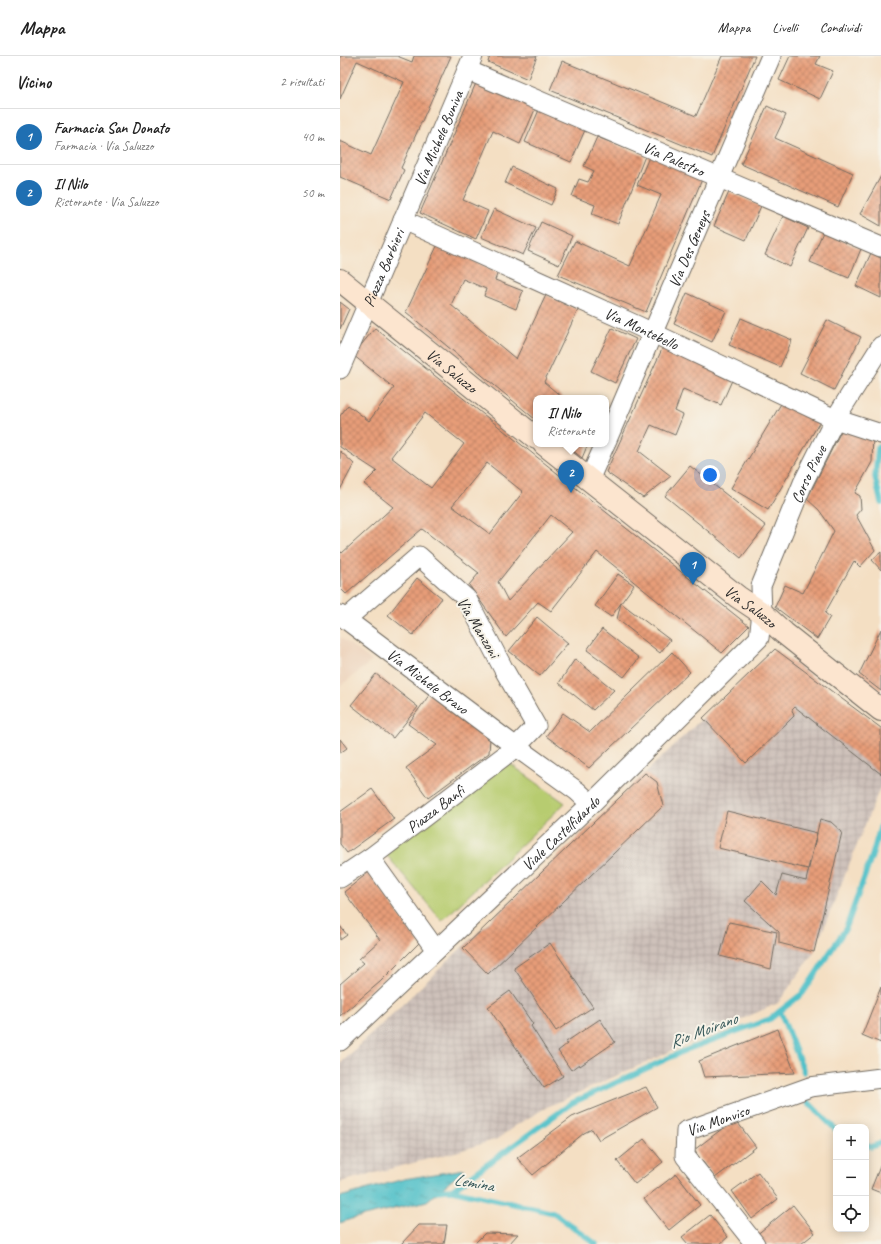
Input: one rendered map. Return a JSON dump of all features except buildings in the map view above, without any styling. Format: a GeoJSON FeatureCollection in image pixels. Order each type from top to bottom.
{"type":"FeatureCollection","features":[{"type":"Feature","properties":{"kind":"main road","name":"Piazza Barbieri"},"geometry":{"type":"LineString","coordinates":[[340,280],[368,304]]}},
{"type":"Feature","properties":{"kind":"main road","name":"Via Saluzzo"},"geometry":{"type":"LineString","coordinates":[[368,304],[533,436]]}},
{"type":"Feature","properties":{"kind":"main road","name":"Via Saluzzo"},"geometry":{"type":"LineString","coordinates":[[548,447],[738,597],[762,613],[784,633],[881,710]]}},
{"type":"Feature","properties":{"kind":"street","name":"Via Des Geneys"},"geometry":{"type":"LineString","coordinates":[[609,434],[654,333],[718,178],[771,56]]}},
{"type":"Feature","properties":{"kind":"street","name":"Via Palestro"},"geometry":{"type":"LineString","coordinates":[[470,63],[718,178],[881,247]]}},
{"type":"Feature","properties":{"kind":"street","name":"Via Michele Buniva"},"geometry":{"type":"LineString","coordinates":[[403,220],[470,63]]}},
{"type":"Feature","properties":{"kind":"street","name":"Piazza Barbieri"},"geometry":{"type":"LineString","coordinates":[[368,304],[403,220]]}},
{"type":"Feature","properties":{"kind":"street","name":"Via Montebello"},"geometry":{"type":"LineString","coordinates":[[403,220],[654,333],[835,419],[881,434]]}},
{"type":"Feature","properties":{"kind":"street"},"geometry":{"type":"LineString","coordinates":[[340,369],[368,304]]}},
{"type":"Feature","properties":{"kind":"street","name":"Corso Piave"},"geometry":{"type":"LineString","coordinates":[[762,613],[761,586],[803,483],[835,419],[881,346]]}},
{"type":"Feature","properties":{"kind":"street","name":"Via Des Geneys"},"geometry":{"type":"LineString","coordinates":[[589,480],[603,447]]}},
{"type":"Feature","properties":{"kind":"street","name":"Via Manzoni"},"geometry":{"type":"LineString","coordinates":[[343,617],[419,556],[467,600],[536,726],[516,747]]}},
{"type":"Feature","properties":{"kind":"street","name":"Viale Castelfidardo"},"geometry":{"type":"LineString","coordinates":[[340,1041],[591,804],[759,638],[762,613]]}},
{"type":"Feature","properties":{"kind":"street","name":"Via Michele Bravo"},"geometry":{"type":"LineString","coordinates":[[343,617],[516,747]]}},
{"type":"Feature","properties":{"kind":"street"},"geometry":{"type":"LineString","coordinates":[[516,747],[577,791],[591,804]]}},
{"type":"Feature","properties":{"kind":"street","name":"Piazza Banfi"},"geometry":{"type":"LineString","coordinates":[[340,878],[370,858],[516,747]]}},
{"type":"Feature","properties":{"kind":"street"},"geometry":{"type":"LineString","coordinates":[[370,858],[436,950]]}},
{"type":"Feature","properties":{"kind":"street","name":"Via Monviso"},"geometry":{"type":"LineString","coordinates":[[755,1244],[685,1156],[686,1131],[810,1087],[881,1078]]}},
{"type":"Feature","properties":{"kind":"shaded area"},"geometry":{"type":"Polygon","coordinates":[[[340,637],[372,661],[340,686],[340,637]]]}},
{"type":"Feature","properties":{"kind":"shaded area"},"geometry":{"type":"Polygon","coordinates":[[[775,649],[881,728],[881,785],[814,952],[778,1003],[547,1107],[518,1124],[497,1139],[459,1151],[340,1182],[340,1064],[775,649]]]}},
{"type":"Feature","properties":{"kind":"green space"},"geometry":{"type":"Polygon","coordinates":[[[506,761],[565,803],[442,921],[384,852],[506,761]]]}},
{"type":"Feature","properties":{"kind":"water"},"geometry":{"type":"Polygon","coordinates":[[[465,1169],[427,1201],[340,1223],[340,1197],[404,1179],[465,1169]]]}},
{"type":"Feature","properties":{"kind":"waterway","name":"Rio Moirano"},"geometry":{"type":"LineString","coordinates":[[878,447],[875,477],[881,503]]}},
{"type":"Feature","properties":{"kind":"waterway","name":"Rio Moirano"},"geometry":{"type":"LineString","coordinates":[[452,1190],[572,1103],[686,1050],[770,1019],[803,993],[846,928],[872,856],[881,824]]}},
{"type":"Feature","properties":{"kind":"waterway"},"geometry":{"type":"LineString","coordinates":[[780,1011],[804,1072]]}},
{"type":"Feature","properties":{"kind":"waterway"},"geometry":{"type":"LineString","coordinates":[[808,1102],[833,1127]]}},
{"type":"Feature","properties":{"kind":"waterway"},"geometry":{"type":"LineString","coordinates":[[869,1146],[871,1147],[881,1143]]}},
{"type":"Feature","properties":{"kind":"waterway","name":"Lemina"},"geometry":{"type":"LineString","coordinates":[[433,1191],[452,1190],[554,1213],[596,1244]]}},
{"type":"Feature","properties":{"kind":"place","name":"Il Nilo"},"geometry":{"type":"Point","coordinates":[571,493]}},
{"type":"Feature","properties":{"kind":"place","name":"Farmacia San Donato"},"geometry":{"type":"Point","coordinates":[693,585]}}]}
